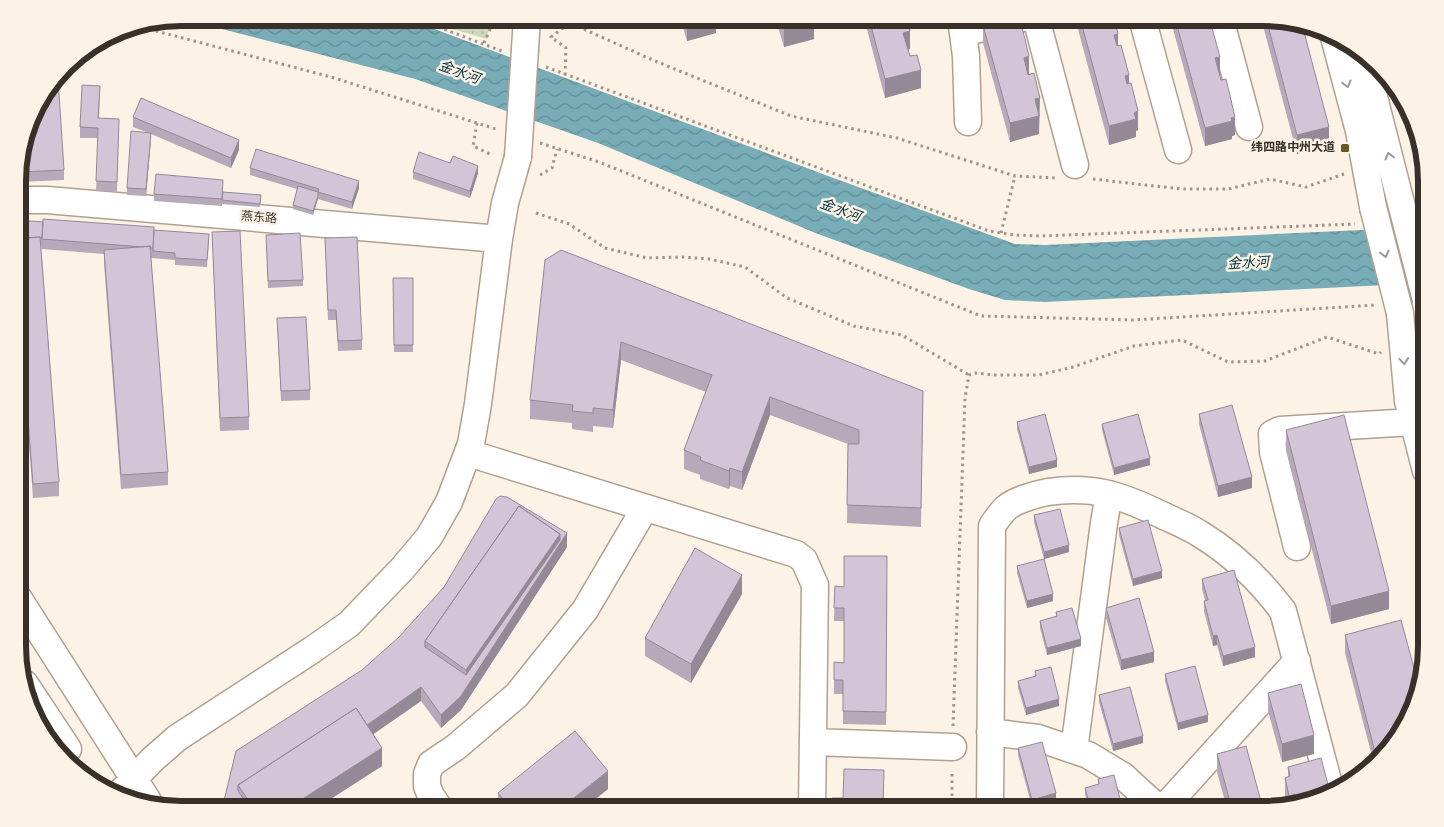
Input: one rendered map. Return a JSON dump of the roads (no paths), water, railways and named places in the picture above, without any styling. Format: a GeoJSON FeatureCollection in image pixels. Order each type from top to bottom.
{"type":"FeatureCollection","features":[{"type":"Feature","properties":{"kind":"street"},"geometry":{"type":"LineString","coordinates":[[962,26],[967,65],[968,122]]}},
{"type":"Feature","properties":{"kind":"street"},"geometry":{"type":"LineString","coordinates":[[1038,26],[1075,165]]}},
{"type":"Feature","properties":{"kind":"street"},"geometry":{"type":"LineString","coordinates":[[1144,26],[1178,150]]}},
{"type":"Feature","properties":{"kind":"street"},"geometry":{"type":"LineString","coordinates":[[1222,26],[1249,127]]}},
{"type":"Feature","properties":{"kind":"street"},"geometry":{"type":"LineString","coordinates":[[127,786],[177,738],[349,624],[402,569],[429,537],[448,502],[468,453],[478,404],[505,204],[528,150],[525,56],[527,27]]}},
{"type":"Feature","properties":{"kind":"street"},"geometry":{"type":"LineString","coordinates":[[1336,45],[1359,131],[1365,215],[1389,309],[1417,437]]}},
{"type":"Feature","properties":{"kind":"street"},"geometry":{"type":"LineString","coordinates":[[1366,67],[1417,265]]}},
{"type":"Feature","properties":{"kind":"street","name":"燕东路"},"geometry":{"type":"LineString","coordinates":[[26,200],[47,200],[499,239]]}},
{"type":"Feature","properties":{"kind":"street"},"geometry":{"type":"LineString","coordinates":[[1297,547],[1273,452],[1272,434],[1280,430],[1413,422]]}},
{"type":"Feature","properties":{"kind":"street"},"geometry":{"type":"LineString","coordinates":[[468,453],[796,554],[804,560],[815,585],[812,800]]}},
{"type":"Feature","properties":{"kind":"street"},"geometry":{"type":"LineString","coordinates":[[990,800],[992,526],[1006,508],[1036,494],[1061,490],[1109,494],[1131,500],[1198,533],[1248,570],[1266,589],[1283,611],[1330,785]]}},
{"type":"Feature","properties":{"kind":"street"},"geometry":{"type":"LineString","coordinates":[[1074,750],[1109,494]]}},
{"type":"Feature","properties":{"kind":"street"},"geometry":{"type":"LineString","coordinates":[[434,801],[427,786],[427,774],[431,764],[456,747],[517,695],[586,610],[645,508]]}},
{"type":"Feature","properties":{"kind":"street"},"geometry":{"type":"LineString","coordinates":[[26,611],[127,786],[138,794]]}},
{"type":"Feature","properties":{"kind":"street"},"geometry":{"type":"LineString","coordinates":[[1171,800],[1297,662]]}},
{"type":"Feature","properties":{"kind":"street"},"geometry":{"type":"LineString","coordinates":[[36,701],[68,749]]}},
{"type":"Feature","properties":{"kind":"street"},"geometry":{"type":"LineString","coordinates":[[990,732],[1038,738],[1088,755],[1123,776],[1149,800]]}},
{"type":"Feature","properties":{"kind":"street"},"geometry":{"type":"LineString","coordinates":[[813,742],[953,747]]}},
{"type":"Feature","properties":{"kind":"water","name":"金水河"},"geometry":{"type":"Polygon","coordinates":[[[215,27],[428,27],[1015,244],[1045,245],[1417,227],[1417,283],[1045,302],[1005,300],[969,289],[818,234],[598,143],[415,79],[215,27]]]}},
{"type":"Feature","properties":{"kind":"tunnel"},"geometry":{"type":"LineString","coordinates":[[1410,347],[1417,372]]}},
{"type":"Feature","properties":{"kind":"place","name":"纬四路中州大道"},"geometry":{"type":"Point","coordinates":[1345,148]}}]}
